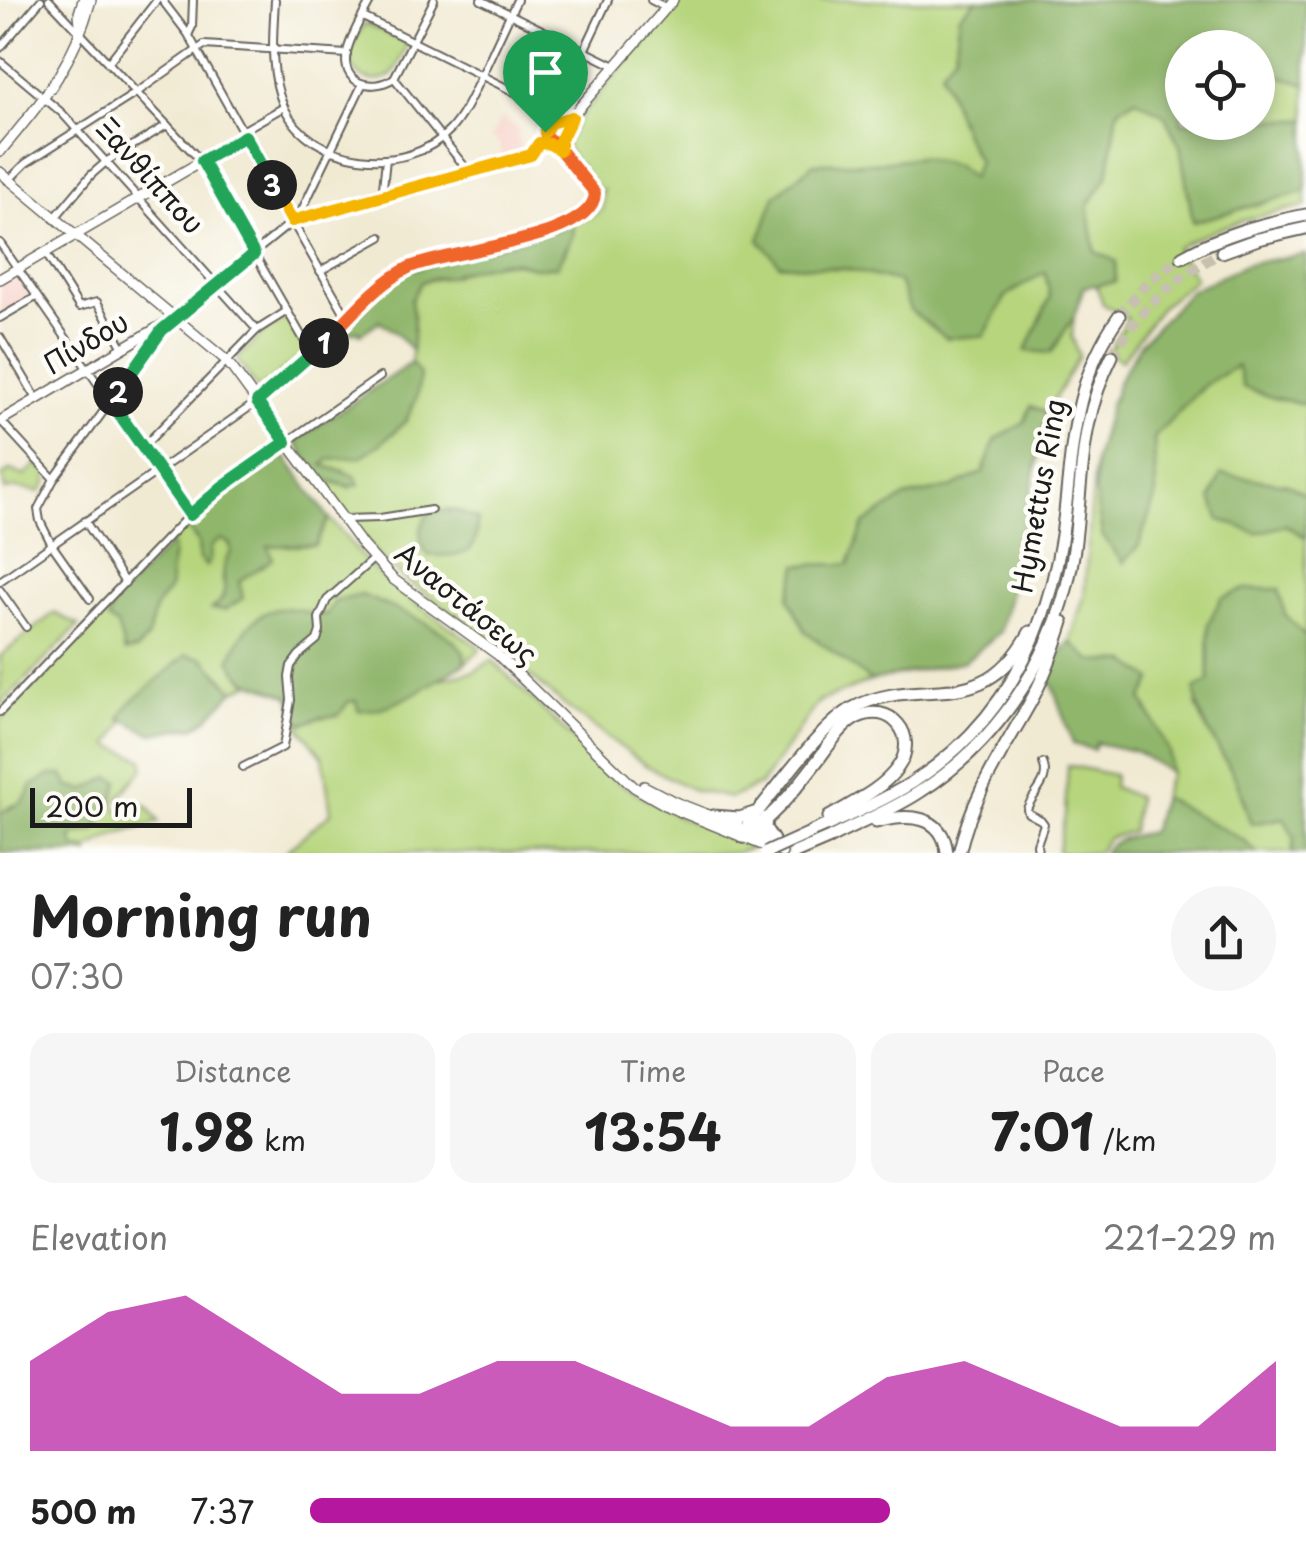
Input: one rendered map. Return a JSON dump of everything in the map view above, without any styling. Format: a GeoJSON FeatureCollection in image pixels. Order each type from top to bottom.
{"type":"FeatureCollection","features":[{"type":"Feature","properties":{"kind":"highway"},"geometry":{"type":"LineString","coordinates":[[1182,257],[1235,232],[1306,215]]}},
{"type":"Feature","properties":{"kind":"highway"},"geometry":{"type":"LineString","coordinates":[[1222,252],[1306,228]]}},
{"type":"Feature","properties":{"kind":"highway","name":"Hymettus Ring"},"geometry":{"type":"LineString","coordinates":[[766,853],[913,782],[945,758],[996,704],[1029,651],[1054,583],[1081,395],[1091,364],[1119,316]]}},
{"type":"Feature","properties":{"kind":"highway","name":"Hymettus Ring"},"geometry":{"type":"LineString","coordinates":[[795,853],[920,792],[986,736],[1020,691],[1048,640],[1064,591],[1073,554],[1088,420],[1112,356]]}},
{"type":"Feature","properties":{"kind":"highway"},"geometry":{"type":"LineString","coordinates":[[959,853],[978,794],[1030,704],[1055,646],[1070,592],[1073,554]]}},
{"type":"Feature","properties":{"kind":"highway"},"geometry":{"type":"LineString","coordinates":[[747,833],[825,731],[847,712],[885,697],[954,691],[980,683],[1000,670],[1024,642],[1054,583]]}},
{"type":"Feature","properties":{"kind":"highway"},"geometry":{"type":"LineString","coordinates":[[713,816],[739,818],[762,814],[807,775],[849,723],[871,714],[892,719],[903,730],[906,741],[901,764],[880,786],[810,833]]}},
{"type":"Feature","properties":{"kind":"highway"},"geometry":{"type":"LineString","coordinates":[[762,814],[773,840]]}},
{"type":"Feature","properties":{"kind":"highway"},"geometry":{"type":"LineString","coordinates":[[830,838],[887,819],[916,818],[939,831],[947,853]]}},
{"type":"Feature","properties":{"kind":"street"},"geometry":{"type":"LineString","coordinates":[[0,48],[45,0],[80,32],[202,161],[312,354]]}},
{"type":"Feature","properties":{"kind":"street"},"geometry":{"type":"LineString","coordinates":[[80,32],[83,0]]}},
{"type":"Feature","properties":{"kind":"street"},"geometry":{"type":"LineString","coordinates":[[0,152],[64,70],[91,0]]}},
{"type":"Feature","properties":{"kind":"street"},"geometry":{"type":"LineString","coordinates":[[108,63],[159,0],[197,49],[289,224],[348,319]]}},
{"type":"Feature","properties":{"kind":"street"},"geometry":{"type":"LineString","coordinates":[[188,34],[193,0]]}},
{"type":"Feature","properties":{"kind":"street"},"geometry":{"type":"LineString","coordinates":[[274,0],[273,49],[284,107],[304,132],[331,150],[349,157],[386,159],[426,148],[442,138],[462,115],[517,0]]}},
{"type":"Feature","properties":{"kind":"street"},"geometry":{"type":"LineString","coordinates":[[371,0],[346,54],[350,74],[362,85],[379,86],[394,78],[434,0]]}},
{"type":"Feature","properties":{"kind":"street"},"geometry":{"type":"LineString","coordinates":[[481,0],[616,66]]}},
{"type":"Feature","properties":{"kind":"street"},"geometry":{"type":"LineString","coordinates":[[289,224],[531,155],[608,0]]}},
{"type":"Feature","properties":{"kind":"street"},"geometry":{"type":"LineString","coordinates":[[560,146],[572,117],[670,4],[651,0]]}},
{"type":"Feature","properties":{"kind":"street"},"geometry":{"type":"LineString","coordinates":[[363,17],[481,75],[551,121],[572,117]]}},
{"type":"Feature","properties":{"kind":"street"},"geometry":{"type":"LineString","coordinates":[[3,177],[204,45],[346,54]]}},
{"type":"Feature","properties":{"kind":"street","name":"Ξανθίππου"},"geometry":{"type":"LineString","coordinates":[[0,61],[62,112],[257,330]]}},
{"type":"Feature","properties":{"kind":"street"},"geometry":{"type":"LineString","coordinates":[[394,78],[470,173]]}},
{"type":"Feature","properties":{"kind":"street","name":"Πίνδου"},"geometry":{"type":"LineString","coordinates":[[0,421],[174,318],[289,224],[300,212],[362,85]]}},
{"type":"Feature","properties":{"kind":"street"},"geometry":{"type":"LineString","coordinates":[[0,279],[202,161],[284,107]]}},
{"type":"Feature","properties":{"kind":"street"},"geometry":{"type":"LineString","coordinates":[[0,581],[257,402],[383,286],[412,266],[526,240],[570,224],[588,210],[596,197],[560,146],[547,138],[551,121]]}},
{"type":"Feature","properties":{"kind":"street"},"geometry":{"type":"LineString","coordinates":[[54,219],[90,175],[167,125]]}},
{"type":"Feature","properties":{"kind":"street"},"geometry":{"type":"LineString","coordinates":[[537,147],[560,146]]}},
{"type":"Feature","properties":{"kind":"street"},"geometry":{"type":"LineString","coordinates":[[382,196],[386,159]]}},
{"type":"Feature","properties":{"kind":"street","name":"Αναστάσεως"},"geometry":{"type":"LineString","coordinates":[[3,177],[227,361],[373,559],[418,599],[498,655],[608,762]]}},
{"type":"Feature","properties":{"kind":"street"},"geometry":{"type":"LineString","coordinates":[[320,271],[381,236]]}},
{"type":"Feature","properties":{"kind":"street"},"geometry":{"type":"LineString","coordinates":[[0,243],[190,515]]}},
{"type":"Feature","properties":{"kind":"street"},"geometry":{"type":"LineString","coordinates":[[45,252],[79,308],[97,302],[122,348]]}},
{"type":"Feature","properties":{"kind":"street"},"geometry":{"type":"LineString","coordinates":[[0,318],[36,297]]}},
{"type":"Feature","properties":{"kind":"street"},"geometry":{"type":"LineString","coordinates":[[142,448],[257,330],[287,311]]}},
{"type":"Feature","properties":{"kind":"street"},"geometry":{"type":"LineString","coordinates":[[90,599],[52,544],[38,514],[54,479],[174,318]]}},
{"type":"Feature","properties":{"kind":"street"},"geometry":{"type":"LineString","coordinates":[[0,337],[37,399]]}},
{"type":"Feature","properties":{"kind":"street"},"geometry":{"type":"LineString","coordinates":[[0,712],[190,515],[222,487],[380,377]]}},
{"type":"Feature","properties":{"kind":"street"},"geometry":{"type":"LineString","coordinates":[[0,421],[54,479]]}},
{"type":"Feature","properties":{"kind":"street"},"geometry":{"type":"LineString","coordinates":[[342,518],[380,518],[430,510]]}},
{"type":"Feature","properties":{"kind":"street"},"geometry":{"type":"LineString","coordinates":[[85,521],[125,583]]}},
{"type":"Feature","properties":{"kind":"street"},"geometry":{"type":"LineString","coordinates":[[242,767],[283,747],[292,666],[317,640],[326,600],[373,559]]}},
{"type":"Feature","properties":{"kind":"street"},"geometry":{"type":"LineString","coordinates":[[0,590],[26,627]]}},
{"type":"Feature","properties":{"kind":"street"},"geometry":{"type":"LineString","coordinates":[[608,762],[650,790],[713,816],[782,853]]}},
{"type":"Feature","properties":{"kind":"street"},"geometry":{"type":"LineString","coordinates":[[608,762],[634,787],[669,807],[806,853]]}},
{"type":"Feature","properties":{"kind":"street"},"geometry":{"type":"LineString","coordinates":[[1038,853],[1044,824],[1027,809],[1044,781],[1043,763]]}},
{"type":"Feature","properties":{"kind":"shaded area"},"geometry":{"type":"Polygon","coordinates":[[[501,118],[517,127],[521,152],[502,157],[499,143],[491,137],[501,118]]]}},
{"type":"Feature","properties":{"kind":"shaded area"},"geometry":{"type":"Polygon","coordinates":[[[19,271],[34,297],[0,317],[0,282],[19,271]]]}},
{"type":"Feature","properties":{"kind":"green space"},"geometry":{"type":"Polygon","coordinates":[[[680,0],[976,0],[960,15],[955,53],[941,71],[978,162],[971,179],[920,157],[875,163],[780,264],[846,269],[899,282],[911,310],[984,336],[1006,296],[1045,271],[1050,297],[1027,350],[1051,353],[1074,316],[1072,336],[1079,356],[1047,412],[1031,407],[1024,423],[996,439],[983,472],[950,488],[905,497],[849,564],[798,566],[805,630],[871,681],[818,702],[761,784],[730,798],[693,790],[645,765],[563,704],[467,622],[405,580],[375,552],[321,481],[350,488],[345,471],[322,466],[329,459],[379,444],[410,410],[420,374],[411,363],[411,300],[420,282],[494,263],[537,268],[564,255],[573,225],[602,210],[603,190],[600,192],[566,143],[579,118],[680,0]]]}},
{"type":"Feature","properties":{"kind":"green space"},"geometry":{"type":"Polygon","coordinates":[[[976,0],[1306,0],[1306,85],[1281,76],[1275,82],[1275,30],[1165,30],[1165,117],[1136,99],[1118,109],[1108,175],[1088,206],[1095,252],[1116,261],[1115,282],[1084,287],[1074,316],[1051,353],[1026,351],[1050,297],[1045,272],[1006,296],[984,336],[946,338],[910,310],[899,282],[846,269],[780,264],[759,240],[775,196],[814,163],[875,163],[920,157],[955,165],[971,178],[978,162],[941,71],[955,53],[960,15],[976,0]]]}},
{"type":"Feature","properties":{"kind":"green space"},"geometry":{"type":"Polygon","coordinates":[[[365,23],[408,43],[396,69],[382,80],[368,80],[353,67],[352,50],[365,23]]]}},
{"type":"Feature","properties":{"kind":"green space"},"geometry":{"type":"Polygon","coordinates":[[[1281,76],[1306,85],[1306,120],[1275,120],[1275,82],[1281,76]]]}},
{"type":"Feature","properties":{"kind":"green space"},"geometry":{"type":"Polygon","coordinates":[[[1136,99],[1164,115],[1165,140],[1177,140],[1180,146],[1193,222],[1306,191],[1306,206],[1240,222],[1176,248],[1195,279],[1161,307],[1122,360],[1108,353],[1128,319],[1103,304],[1096,285],[1115,282],[1095,252],[1088,206],[1108,175],[1118,110],[1136,99]]]}},
{"type":"Feature","properties":{"kind":"green space"},"geometry":{"type":"Polygon","coordinates":[[[1275,120],[1306,120],[1306,191],[1193,222],[1177,140],[1275,140],[1275,120]]]}},
{"type":"Feature","properties":{"kind":"green space"},"geometry":{"type":"Polygon","coordinates":[[[573,225],[572,236],[557,266],[537,268],[500,262],[421,282],[411,300],[412,351],[380,321],[360,334],[341,332],[383,287],[409,270],[573,225]]]}},
{"type":"Feature","properties":{"kind":"green space"},"geometry":{"type":"Polygon","coordinates":[[[1306,254],[1306,404],[1243,387],[1237,366],[1204,385],[1154,438],[1156,495],[1139,545],[1123,563],[1102,535],[1095,491],[1095,460],[1117,383],[1141,343],[1190,291],[1247,264],[1306,254]]]}},
{"type":"Feature","properties":{"kind":"green space"},"geometry":{"type":"Polygon","coordinates":[[[287,316],[306,352],[258,390],[237,359],[287,316]]]}},
{"type":"Feature","properties":{"kind":"green space"},"geometry":{"type":"Polygon","coordinates":[[[411,363],[420,374],[417,397],[406,421],[360,457],[329,459],[323,465],[355,476],[359,485],[321,481],[295,441],[411,363]]]}},
{"type":"Feature","properties":{"kind":"green space"},"geometry":{"type":"Polygon","coordinates":[[[1237,365],[1243,387],[1306,404],[1306,495],[1287,484],[1257,533],[1286,525],[1306,538],[1306,637],[1285,615],[1209,657],[1209,682],[1196,705],[1236,779],[1251,824],[1284,818],[1294,838],[1292,853],[1257,853],[1243,840],[1162,797],[1170,772],[1169,751],[1128,662],[1092,661],[1070,642],[1084,596],[1095,460],[1095,491],[1156,495],[1154,438],[1204,385],[1237,365]]]}},
{"type":"Feature","properties":{"kind":"green space"},"geometry":{"type":"Polygon","coordinates":[[[1031,406],[1047,412],[1000,632],[965,661],[871,681],[805,631],[789,598],[798,565],[849,564],[864,524],[905,497],[950,488],[983,472],[996,439],[1024,423],[1031,406]]]}},
{"type":"Feature","properties":{"kind":"green space"},"geometry":{"type":"Polygon","coordinates":[[[280,449],[329,518],[315,545],[268,546],[273,559],[239,581],[243,598],[225,610],[212,609],[223,596],[230,544],[221,539],[211,547],[206,566],[199,559],[198,542],[188,529],[218,495],[280,449]]]}},
{"type":"Feature","properties":{"kind":"green space"},"geometry":{"type":"Polygon","coordinates":[[[37,463],[47,472],[47,482],[40,492],[5,490],[2,476],[11,470],[25,476],[37,463]]]}},
{"type":"Feature","properties":{"kind":"green space"},"geometry":{"type":"Polygon","coordinates":[[[1221,474],[1287,484],[1306,495],[1306,538],[1286,525],[1257,533],[1220,520],[1211,499],[1221,474]]]}},
{"type":"Feature","properties":{"kind":"green space"},"geometry":{"type":"Polygon","coordinates":[[[431,510],[457,511],[478,520],[476,538],[469,550],[457,555],[429,556],[421,533],[431,510]]]}},
{"type":"Feature","properties":{"kind":"green space"},"geometry":{"type":"Polygon","coordinates":[[[197,515],[188,529],[198,542],[199,559],[210,560],[210,547],[221,538],[230,544],[222,579],[224,595],[213,608],[225,610],[239,581],[267,546],[315,545],[329,518],[374,570],[480,650],[464,664],[463,651],[443,633],[361,595],[326,615],[293,609],[276,611],[234,668],[249,684],[234,691],[218,672],[120,718],[124,722],[109,745],[143,759],[144,768],[114,804],[122,814],[138,803],[148,806],[159,822],[119,834],[87,850],[76,848],[72,842],[74,835],[95,831],[115,794],[119,781],[110,777],[85,790],[69,787],[30,795],[0,814],[0,720],[113,603],[108,620],[117,625],[125,651],[137,650],[148,637],[156,606],[169,590],[173,549],[170,544],[197,515]]]}},
{"type":"Feature","properties":{"kind":"green space"},"geometry":{"type":"Polygon","coordinates":[[[170,544],[173,549],[169,590],[156,606],[148,637],[136,650],[125,652],[117,625],[108,620],[113,603],[170,544]]]}},
{"type":"Feature","properties":{"kind":"green space"},"geometry":{"type":"Polygon","coordinates":[[[1245,589],[1279,589],[1285,615],[1306,637],[1306,853],[1292,853],[1294,838],[1284,818],[1251,824],[1237,783],[1205,725],[1197,702],[1195,689],[1209,681],[1208,624],[1221,598],[1245,589]]]}},
{"type":"Feature","properties":{"kind":"green space"},"geometry":{"type":"Polygon","coordinates":[[[361,595],[443,633],[463,651],[464,664],[385,707],[358,710],[356,701],[348,702],[339,715],[303,724],[296,717],[290,697],[249,681],[230,660],[246,630],[270,611],[294,609],[326,615],[335,601],[361,595]]]}},
{"type":"Feature","properties":{"kind":"green space"},"geometry":{"type":"Polygon","coordinates":[[[54,613],[79,625],[0,706],[0,656],[54,613]]]}},
{"type":"Feature","properties":{"kind":"green space"},"geometry":{"type":"Polygon","coordinates":[[[1070,642],[1092,661],[1128,662],[1153,680],[1142,699],[1169,751],[1170,772],[1135,751],[1096,743],[1094,750],[1073,744],[1049,676],[1070,642]]]}},
{"type":"Feature","properties":{"kind":"green space"},"geometry":{"type":"Polygon","coordinates":[[[186,655],[203,658],[234,691],[208,718],[194,728],[153,734],[120,718],[128,705],[186,655]]]}},
{"type":"Feature","properties":{"kind":"green space"},"geometry":{"type":"Polygon","coordinates":[[[492,660],[616,781],[681,818],[755,846],[737,853],[286,853],[331,813],[323,757],[298,725],[333,704],[475,671],[492,660]]]}},
{"type":"Feature","properties":{"kind":"green space"},"geometry":{"type":"Polygon","coordinates":[[[1068,765],[1114,775],[1113,787],[1137,797],[1132,831],[1108,838],[1097,853],[1057,853],[1065,815],[1068,765]]]}},
{"type":"Feature","properties":{"kind":"green space"},"geometry":{"type":"Polygon","coordinates":[[[50,775],[63,775],[69,787],[85,790],[110,777],[119,781],[95,831],[74,835],[76,848],[89,853],[0,853],[0,814],[23,800],[31,786],[50,775]]]}},
{"type":"Feature","properties":{"kind":"green space"},"geometry":{"type":"Polygon","coordinates":[[[1162,797],[1243,840],[1257,853],[1103,853],[1118,840],[1151,832],[1162,797]]]}},
{"type":"Feature","properties":{"kind":"tunnel"},"geometry":{"type":"LineString","coordinates":[[1112,356],[1160,296],[1222,252]]}},
{"type":"Feature","properties":{"kind":"tunnel"},"geometry":{"type":"LineString","coordinates":[[1119,316],[1149,281],[1182,257]]}},
{"type":"Feature","properties":{"kind":"route"},"geometry":{"type":"LineString","coordinates":[[545,132],[547,138],[560,141],[560,146],[560,150],[595,193],[588,210],[551,232],[436,258],[396,275],[257,402],[286,442],[190,515],[111,402],[162,330],[254,254],[202,161],[245,136],[292,221],[531,155],[539,143],[560,150],[560,146],[560,141],[572,117],[550,123],[545,132]]}}]}
